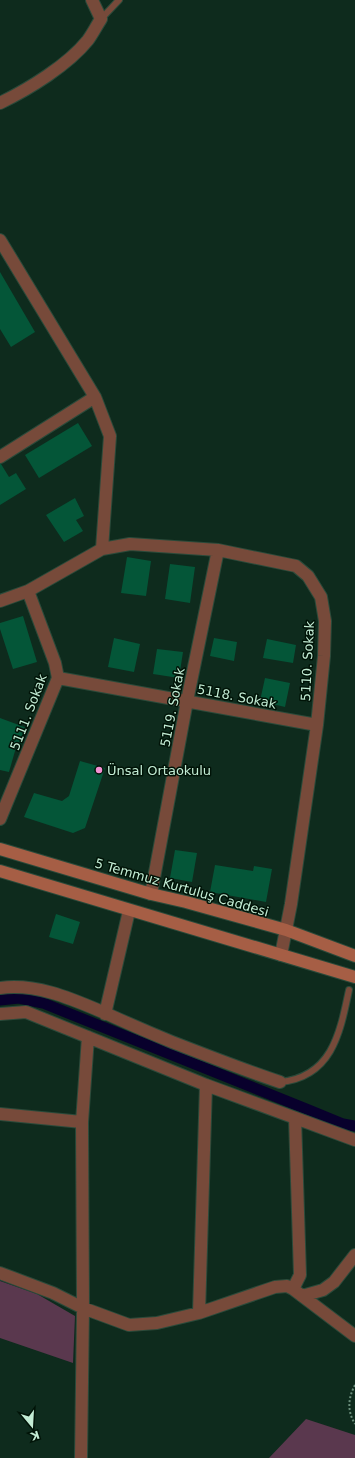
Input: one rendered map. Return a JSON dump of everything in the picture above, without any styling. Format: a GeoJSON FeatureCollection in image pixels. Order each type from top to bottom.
{"type":"FeatureCollection","features":[{"type":"Feature","properties":{"kind":"main road","name":"5 Temmuz Kurtuluş Caddesi"},"geometry":{"type":"LineString","coordinates":[[0,849],[151,894],[186,902],[286,930],[355,956]]}},
{"type":"Feature","properties":{"kind":"main road"},"geometry":{"type":"LineString","coordinates":[[0,871],[129,911],[281,954],[355,977]]}},
{"type":"Feature","properties":{"kind":"main road"},"geometry":{"type":"LineString","coordinates":[[77,895],[85,874]]}},
{"type":"Feature","properties":{"kind":"street"},"geometry":{"type":"LineString","coordinates":[[0,103],[17,95],[67,61],[88,39],[101,18],[92,0]]}},
{"type":"Feature","properties":{"kind":"street"},"geometry":{"type":"LineString","coordinates":[[0,240],[95,397],[110,436],[102,549]]}},
{"type":"Feature","properties":{"kind":"street"},"geometry":{"type":"LineString","coordinates":[[0,457],[95,397]]}},
{"type":"Feature","properties":{"kind":"street","name":"5110. Sokak"},"geometry":{"type":"LineString","coordinates":[[0,601],[28,591],[102,549],[130,544],[218,550],[296,566],[308,576],[321,597],[325,621],[324,656],[317,725],[291,904],[281,954]]}},
{"type":"Feature","properties":{"kind":"street","name":"5119. Sokak"},"geometry":{"type":"LineString","coordinates":[[151,894],[187,701],[218,550]]}},
{"type":"Feature","properties":{"kind":"street","name":"5111. Sokak"},"geometry":{"type":"LineString","coordinates":[[0,819],[58,678],[55,663],[28,591]]}},
{"type":"Feature","properties":{"kind":"street","name":"5118. Sokak"},"geometry":{"type":"LineString","coordinates":[[58,678],[317,725]]}},
{"type":"Feature","properties":{"kind":"street"},"geometry":{"type":"LineString","coordinates":[[105,1014],[129,911]]}},
{"type":"Feature","properties":{"kind":"street"},"geometry":{"type":"LineString","coordinates":[[0,988],[12,987],[42,990],[77,1001],[105,1014],[244,1070],[280,1082]]}},
{"type":"Feature","properties":{"kind":"street"},"geometry":{"type":"LineString","coordinates":[[0,1014],[26,1012],[206,1085],[355,1140]]}},
{"type":"Feature","properties":{"kind":"street"},"geometry":{"type":"LineString","coordinates":[[81,1458],[83,1308],[82,1122],[88,1037]]}},
{"type":"Feature","properties":{"kind":"street"},"geometry":{"type":"LineString","coordinates":[[199,1313],[206,1085]]}},
{"type":"Feature","properties":{"kind":"street"},"geometry":{"type":"LineString","coordinates":[[0,1114],[82,1122]]}},
{"type":"Feature","properties":{"kind":"street"},"geometry":{"type":"LineString","coordinates":[[295,1118],[300,1275],[298,1292]]}},
{"type":"Feature","properties":{"kind":"street"},"geometry":{"type":"LineString","coordinates":[[298,1292],[323,1290],[334,1282],[355,1255]]}},
{"type":"Feature","properties":{"kind":"street"},"geometry":{"type":"LineString","coordinates":[[0,1273],[53,1293],[83,1308],[129,1325],[157,1323],[199,1313],[275,1287],[287,1286],[298,1292],[355,1336]]}},
{"type":"Feature","properties":{"kind":"lane"},"geometry":{"type":"LineString","coordinates":[[101,18],[119,0]]}},
{"type":"Feature","properties":{"kind":"lane"},"geometry":{"type":"LineString","coordinates":[[280,1082],[293,1080],[308,1075],[326,1058],[335,1044],[339,1034],[349,990]]}},
{"type":"Feature","properties":{"kind":"path"},"geometry":{"type":"LineString","coordinates":[[355,1386],[349,1396],[350,1416],[355,1424]]}},
{"type":"Feature","properties":{"kind":"shaded area"},"geometry":{"type":"Polygon","coordinates":[[[0,1281],[37,1294],[75,1316],[73,1363],[0,1338],[0,1281]]]}},
{"type":"Feature","properties":{"kind":"shaded area"},"geometry":{"type":"Polygon","coordinates":[[[306,1419],[355,1435],[355,1458],[269,1458],[306,1419]]]}},
{"type":"Feature","properties":{"kind":"building"},"geometry":{"type":"Polygon","coordinates":[[[0,272],[35,332],[11,347],[0,329],[0,272]]]}},
{"type":"Feature","properties":{"kind":"building"},"geometry":{"type":"Polygon","coordinates":[[[78,423],[92,446],[39,478],[25,455],[78,423]]]}},
{"type":"Feature","properties":{"kind":"building"},"geometry":{"type":"Polygon","coordinates":[[[0,464],[9,477],[16,473],[26,489],[0,505],[0,464]]]}},
{"type":"Feature","properties":{"kind":"building"},"geometry":{"type":"Polygon","coordinates":[[[75,498],[84,516],[76,520],[83,531],[64,542],[46,515],[75,498]]]}},
{"type":"Feature","properties":{"kind":"building"},"geometry":{"type":"Polygon","coordinates":[[[127,557],[151,561],[146,596],[121,593],[127,557]]]}},
{"type":"Feature","properties":{"kind":"building"},"geometry":{"type":"Polygon","coordinates":[[[170,564],[195,567],[190,603],[165,599],[170,564]]]}},
{"type":"Feature","properties":{"kind":"building"},"geometry":{"type":"Polygon","coordinates":[[[23,616],[37,662],[13,669],[0,629],[0,623],[23,616]]]}},
{"type":"Feature","properties":{"kind":"building"},"geometry":{"type":"Polygon","coordinates":[[[114,638],[140,644],[134,672],[108,667],[114,638]]]}},
{"type":"Feature","properties":{"kind":"building"},"geometry":{"type":"Polygon","coordinates":[[[214,638],[237,642],[234,661],[210,656],[214,638]]]}},
{"type":"Feature","properties":{"kind":"building"},"geometry":{"type":"Polygon","coordinates":[[[267,639],[296,645],[293,663],[263,658],[267,639]]]}},
{"type":"Feature","properties":{"kind":"building"},"geometry":{"type":"Polygon","coordinates":[[[157,649],[183,652],[179,678],[153,674],[157,649]]]}},
{"type":"Feature","properties":{"kind":"building"},"geometry":{"type":"Polygon","coordinates":[[[265,678],[290,683],[285,707],[260,701],[265,678]]]}},
{"type":"Feature","properties":{"kind":"building"},"geometry":{"type":"Polygon","coordinates":[[[0,718],[27,728],[21,745],[17,744],[9,772],[0,770],[0,718]]]}},
{"type":"Feature","properties":{"kind":"building"},"geometry":{"type":"Polygon","coordinates":[[[80,761],[105,768],[85,828],[73,833],[24,817],[34,793],[62,801],[69,796],[80,761]]]}},
{"type":"Feature","properties":{"kind":"building"},"geometry":{"type":"Polygon","coordinates":[[[175,850],[197,853],[192,882],[170,878],[175,850]]]}},
{"type":"Feature","properties":{"kind":"building"},"geometry":{"type":"Polygon","coordinates":[[[215,865],[253,871],[254,866],[272,869],[266,902],[210,892],[215,865]]]}},
{"type":"Feature","properties":{"kind":"building"},"geometry":{"type":"Polygon","coordinates":[[[56,914],[80,922],[73,944],[49,937],[56,914]]]}},
{"type":"Feature","properties":{"kind":"waterway"},"geometry":{"type":"LineString","coordinates":[[0,1000],[19,998],[43,1003],[343,1124],[355,1126]]}},
{"type":"Feature","properties":{"kind":"place","name":"Ünsal Ortaokulu"},"geometry":{"type":"Point","coordinates":[99,770]}}]}
